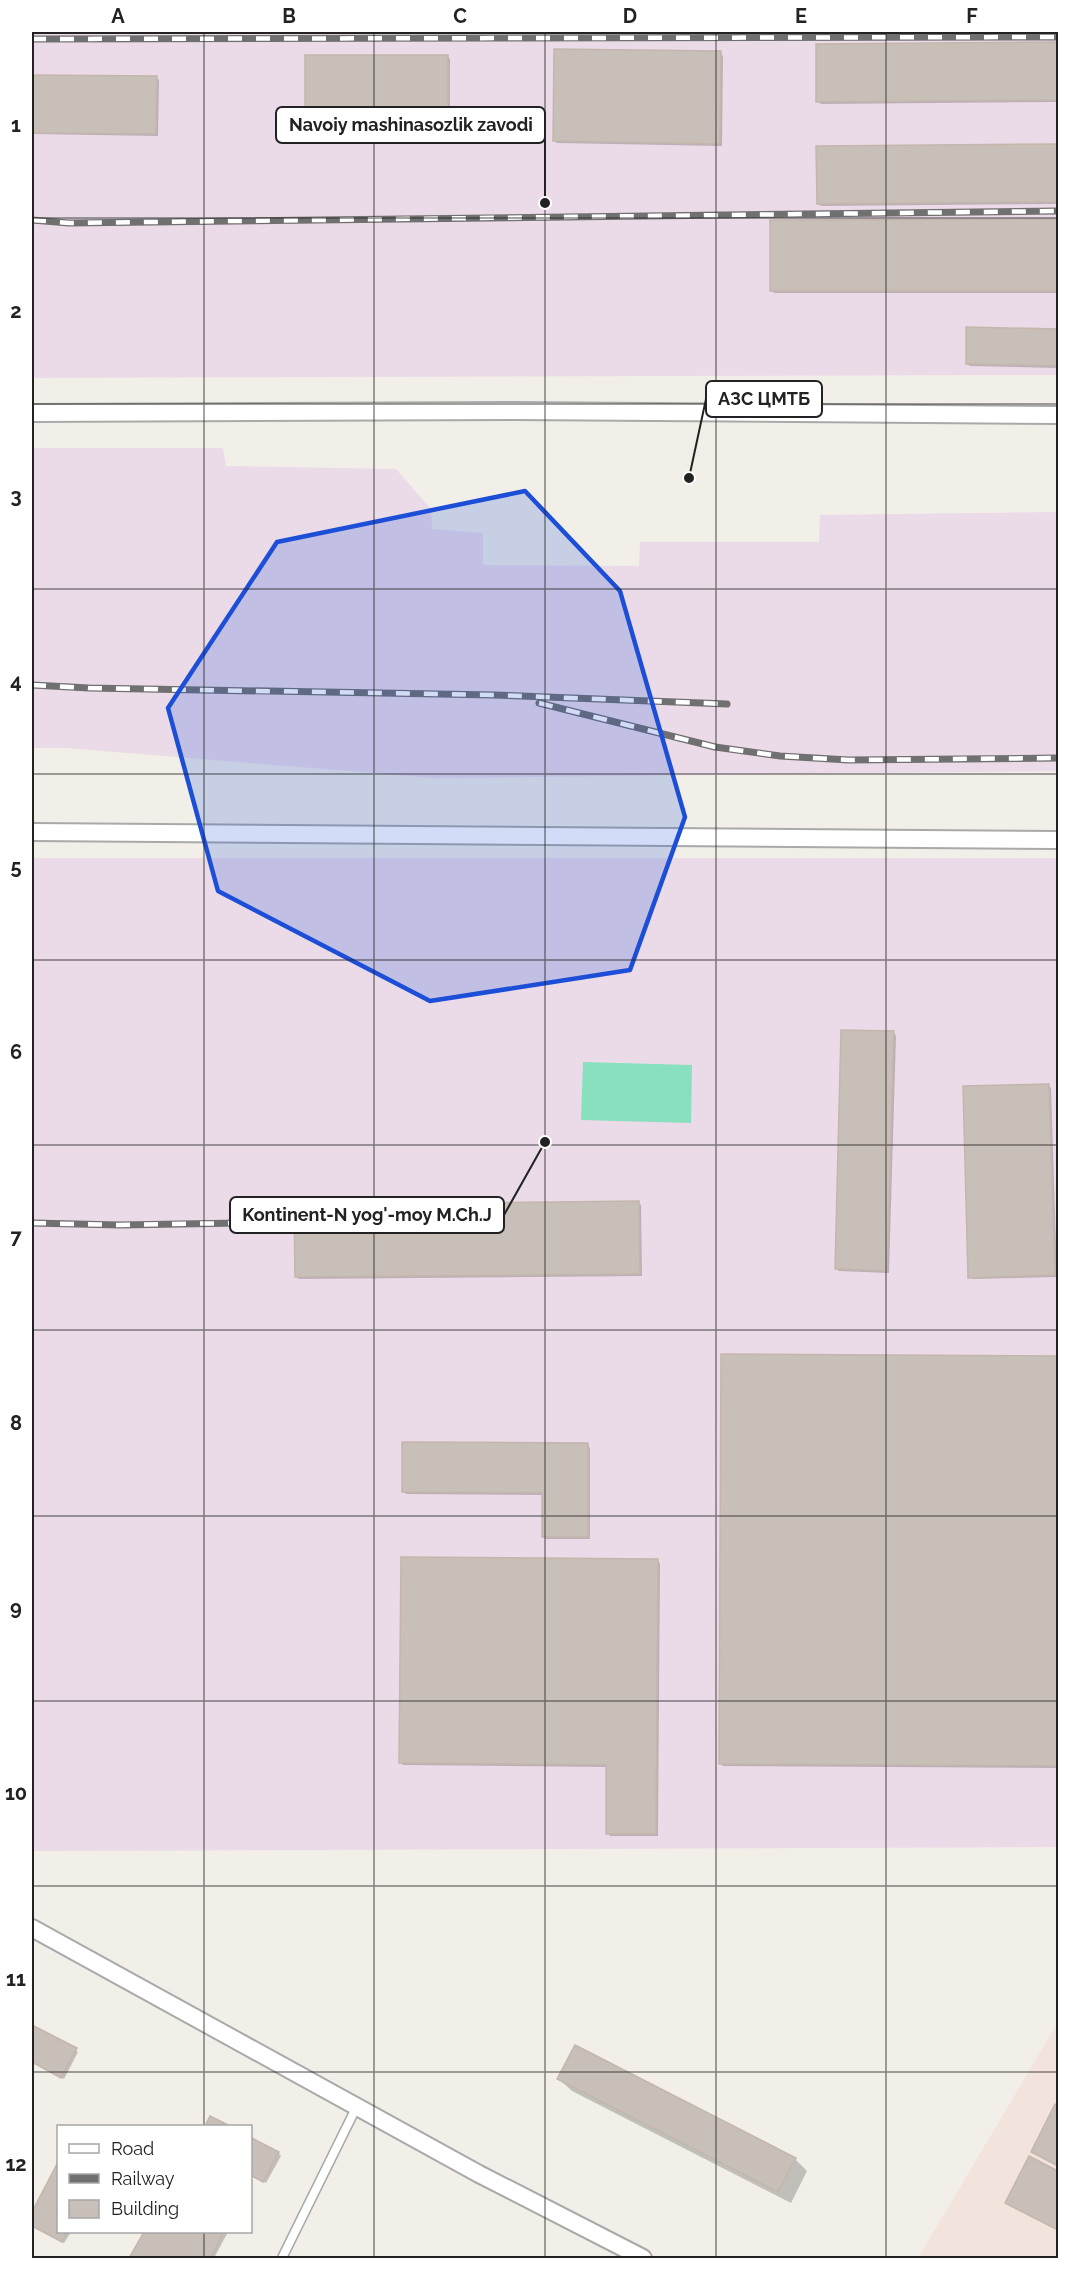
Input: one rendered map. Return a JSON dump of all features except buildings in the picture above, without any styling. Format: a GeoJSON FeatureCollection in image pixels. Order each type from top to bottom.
{"type":"FeatureCollection","features":[{"type":"Feature","properties":{"kind":"street"},"geometry":{"type":"LineString","coordinates":[[32,413],[513,411],[1059,415]]}},
{"type":"Feature","properties":{"kind":"street"},"geometry":{"type":"LineString","coordinates":[[32,832],[1059,840]]}},
{"type":"Feature","properties":{"kind":"street"},"geometry":{"type":"LineString","coordinates":[[32,1928],[479,2174],[643,2259]]}},
{"type":"Feature","properties":{"kind":"lane"},"geometry":{"type":"LineString","coordinates":[[282,2259],[357,2106]]}},
{"type":"Feature","properties":{"kind":"highlighted area"},"geometry":{"type":"Polygon","coordinates":[[[525,491],[620,591],[685,817],[630,970],[430,1001],[218,891],[168,708],[277,542],[525,491]]]}},
{"type":"Feature","properties":{"kind":"shaded area"},"geometry":{"type":"Polygon","coordinates":[[[32,32],[1058,32],[1058,375],[32,378],[32,32]]]}},
{"type":"Feature","properties":{"kind":"shaded area"},"geometry":{"type":"Polygon","coordinates":[[[32,448],[223,448],[226,466],[396,469],[431,509],[432,529],[483,533],[483,565],[639,566],[640,542],[819,542],[820,515],[1058,512],[1058,771],[434,778],[66,748],[32,748],[32,448]]]}},
{"type":"Feature","properties":{"kind":"shaded area"},"geometry":{"type":"Polygon","coordinates":[[[32,858],[1058,858],[1058,1847],[32,1851],[32,858]]]}},
{"type":"Feature","properties":{"kind":"shaded area"},"geometry":{"type":"Polygon","coordinates":[[[1058,2022],[1058,2258],[918,2258],[1058,2022]]]}},
{"type":"Feature","properties":{"kind":"green space"},"geometry":{"type":"Polygon","coordinates":[[[583,1062],[692,1065],[691,1123],[581,1120],[583,1062]]]}},
{"type":"Feature","properties":{"kind":"railway"},"geometry":{"type":"LineString","coordinates":[[32,39],[1058,37]]}},
{"type":"Feature","properties":{"kind":"railway"},"geometry":{"type":"LineString","coordinates":[[32,220],[69,223],[1058,211]]}},
{"type":"Feature","properties":{"kind":"railway"},"geometry":{"type":"LineString","coordinates":[[32,685],[494,695],[727,704]]}},
{"type":"Feature","properties":{"kind":"railway"},"geometry":{"type":"LineString","coordinates":[[539,703],[715,747],[780,756],[849,760],[1058,758]]}},
{"type":"Feature","properties":{"kind":"railway"},"geometry":{"type":"LineString","coordinates":[[32,1223],[120,1225],[294,1222]]}},
{"type":"Feature","properties":{"kind":"place","name":"Navoiy mashinasozlik zavodi"},"geometry":{"type":"Point","coordinates":[545,203]}},
{"type":"Feature","properties":{"kind":"place","name":"АЗС ЦМТБ"},"geometry":{"type":"Point","coordinates":[689,478]}},
{"type":"Feature","properties":{"kind":"place","name":"Kontinent-N yog'-moy M.Ch.J"},"geometry":{"type":"Point","coordinates":[545,1142]}}]}
